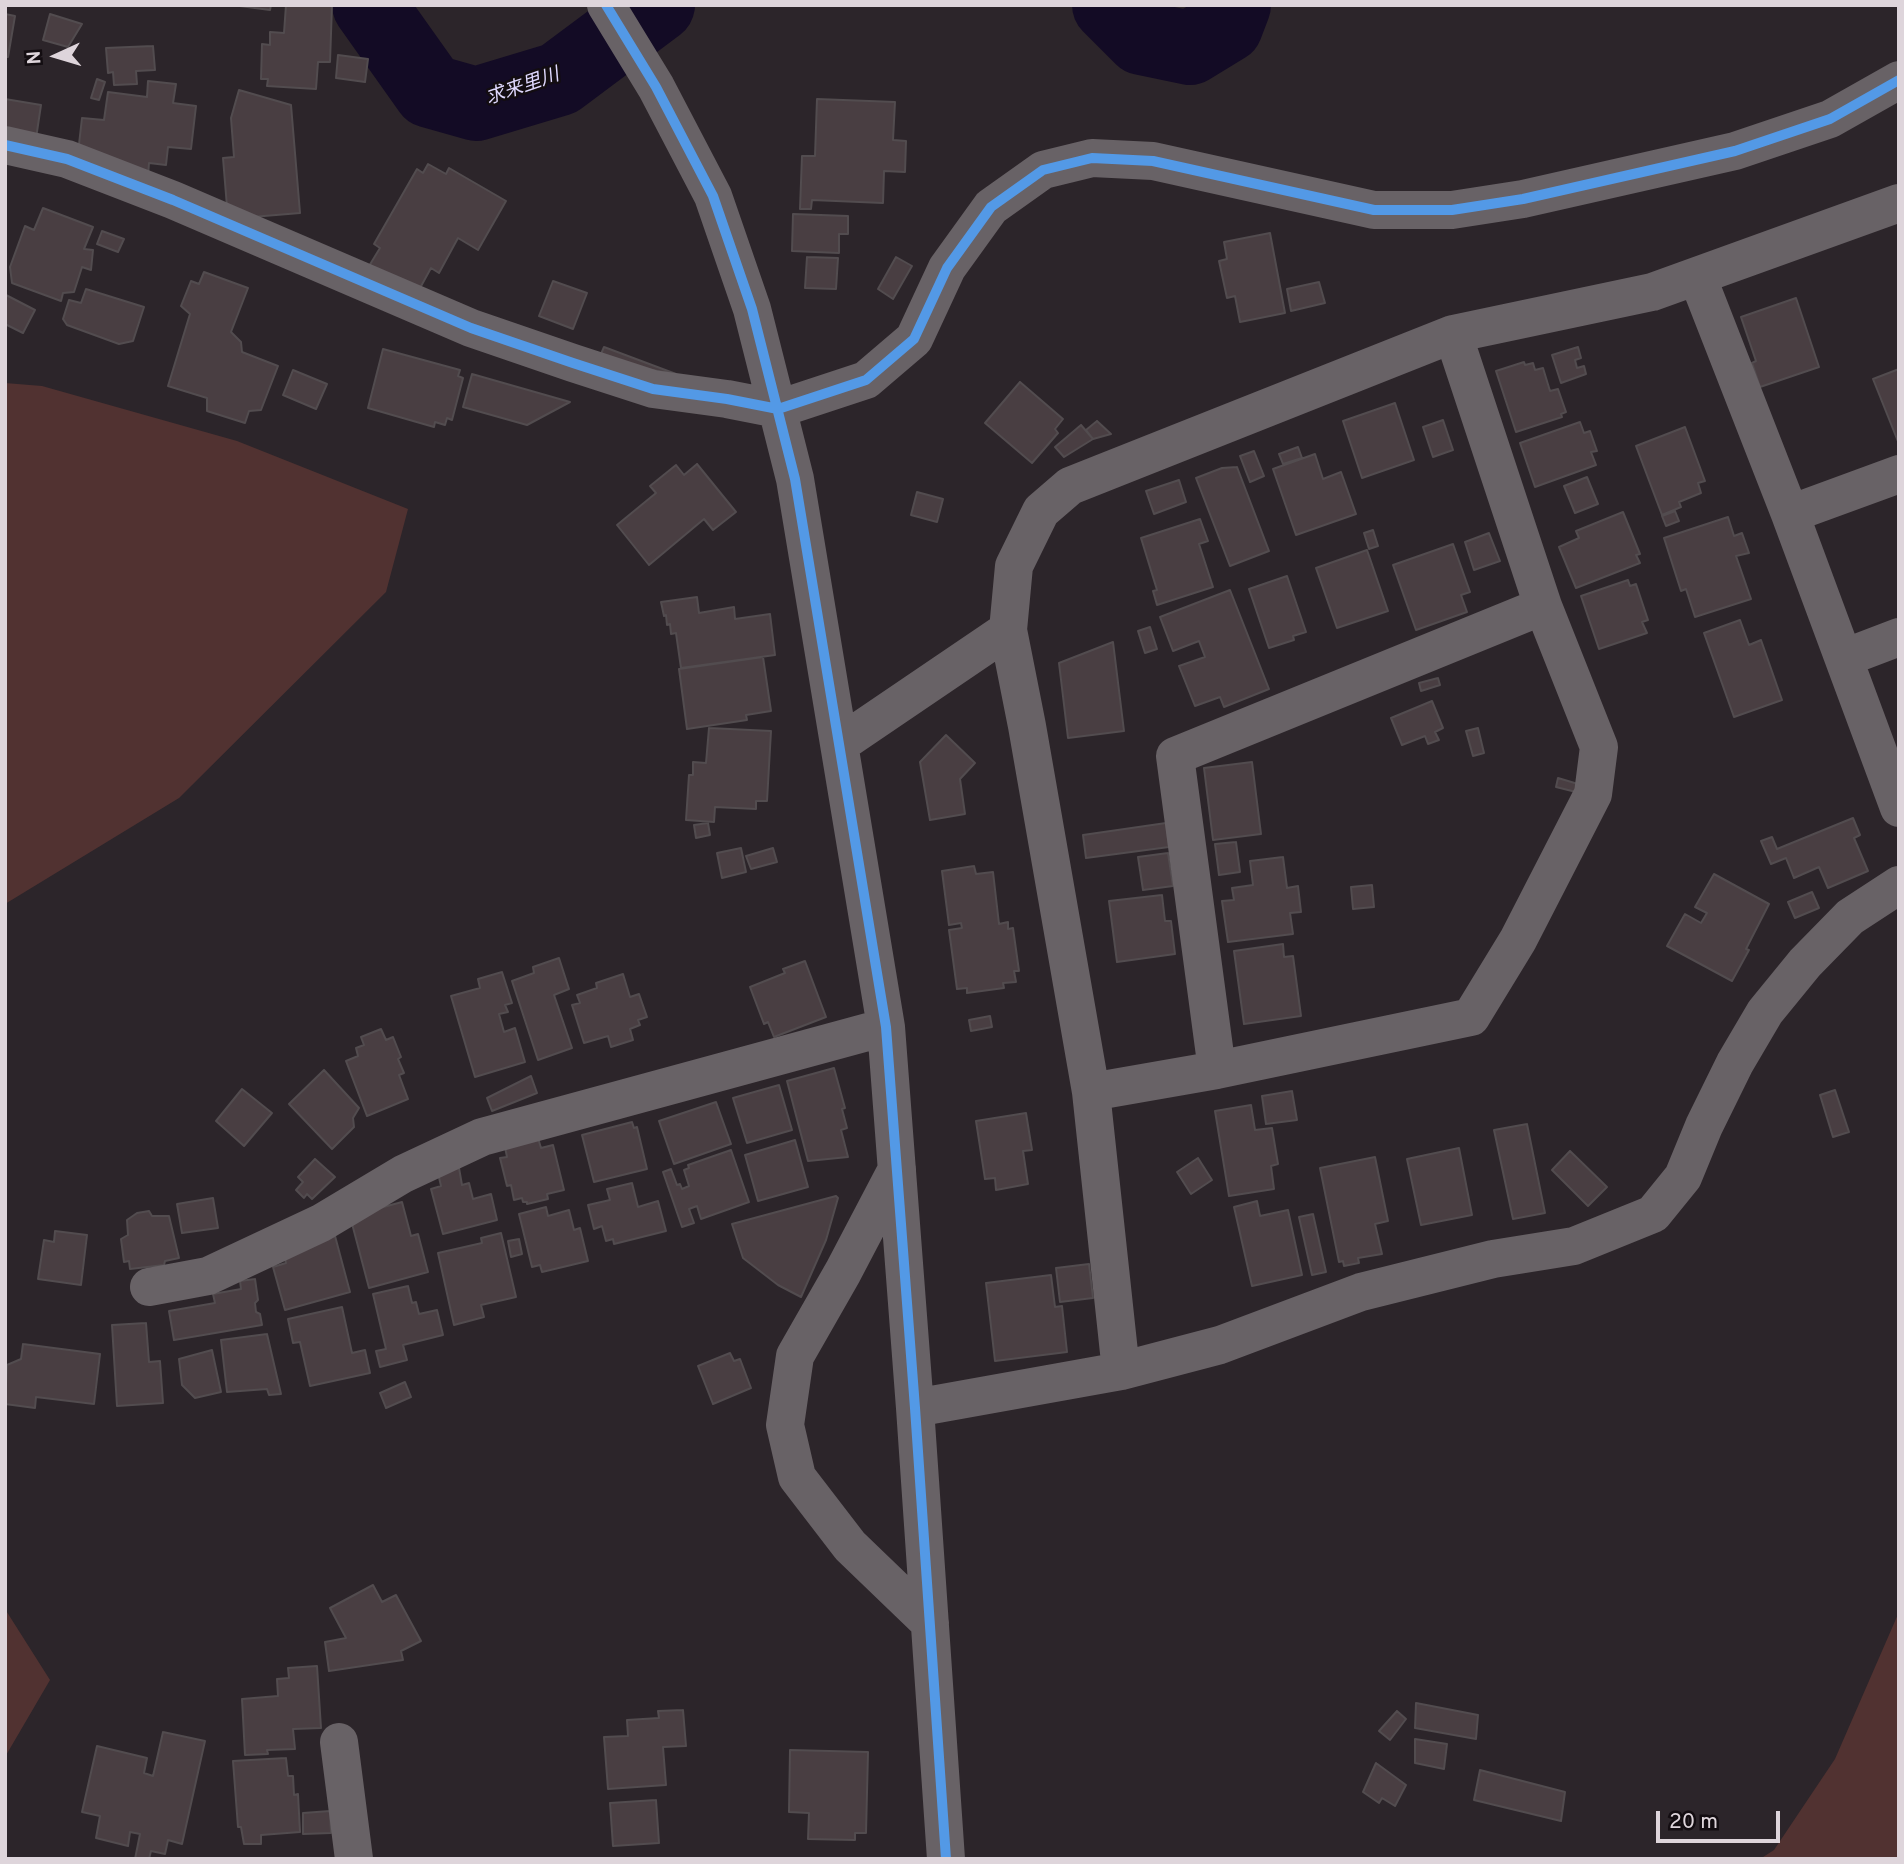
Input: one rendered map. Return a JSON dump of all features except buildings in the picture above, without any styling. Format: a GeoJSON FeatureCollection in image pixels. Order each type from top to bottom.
{"type":"FeatureCollection","features":[{"type":"Feature","properties":{"kind":"street"},"geometry":{"type":"LineString","coordinates":[[606,5],[656,88],[713,196],[752,309],[794,480],[886,1027],[946,1859]]}},
{"type":"Feature","properties":{"kind":"street"},"geometry":{"type":"LineString","coordinates":[[5,145],[67,159],[173,200],[471,328],[573,363],[653,389],[778,409],[866,380],[914,339],[947,268],[991,207],[1044,170],[1092,158],[1153,161],[1374,210],[1452,210],[1522,199],[1735,151],[1829,119],[1899,80]]}},
{"type":"Feature","properties":{"kind":"street"},"geometry":{"type":"LineString","coordinates":[[1121,1371],[1091,1092],[1030,740],[1008,630],[1014,566],[1041,511],[1070,486],[1453,334],[1652,292],[1899,202]]}},
{"type":"Feature","properties":{"kind":"street"},"geometry":{"type":"LineString","coordinates":[[1697,276],[1790,514],[1899,808]]}},
{"type":"Feature","properties":{"kind":"street"},"geometry":{"type":"LineString","coordinates":[[1091,1092],[1217,1070],[1471,1017],[1518,940],[1593,794],[1599,747],[1544,606],[1453,334]]}},
{"type":"Feature","properties":{"kind":"street"},"geometry":{"type":"LineString","coordinates":[[1790,514],[1899,474]]}},
{"type":"Feature","properties":{"kind":"street"},"geometry":{"type":"LineString","coordinates":[[1217,1070],[1175,756],[1544,606]]}},
{"type":"Feature","properties":{"kind":"street"},"geometry":{"type":"LineString","coordinates":[[840,744],[1008,630]]}},
{"type":"Feature","properties":{"kind":"street"},"geometry":{"type":"LineString","coordinates":[[1844,658],[1899,637]]}},
{"type":"Feature","properties":{"kind":"street"},"geometry":{"type":"LineString","coordinates":[[915,1408],[1121,1371],[1220,1345],[1361,1292],[1493,1259],[1574,1246],[1653,1214],[1682,1177],[1735,1063],[1765,1012],[1805,963],[1850,917],[1899,885]]}},
{"type":"Feature","properties":{"kind":"street"},"geometry":{"type":"LineString","coordinates":[[149,1287],[208,1276],[321,1223],[403,1174],[482,1136],[886,1027]]}},
{"type":"Feature","properties":{"kind":"street"},"geometry":{"type":"LineString","coordinates":[[897,1169],[795,1356],[785,1425],[797,1478],[850,1546],[930,1622]]}},
{"type":"Feature","properties":{"kind":"street"},"geometry":{"type":"LineString","coordinates":[[339,1742],[354,1859]]}},
{"type":"Feature","properties":{"kind":"shaded area"},"geometry":{"type":"Polygon","coordinates":[[[5,383],[42,386],[237,441],[408,509],[386,592],[179,798],[5,904],[5,383]]]}},
{"type":"Feature","properties":{"kind":"shaded area"},"geometry":{"type":"Polygon","coordinates":[[[5,1609],[50,1680],[5,1757],[5,1609]]]}},
{"type":"Feature","properties":{"kind":"shaded area"},"geometry":{"type":"Polygon","coordinates":[[[1899,1612],[1899,1859],[1760,1859],[1774,1850],[1835,1759],[1899,1612]]]}},
{"type":"Feature","properties":{"kind":"waterway","name":"求来里川"},"geometry":{"type":"LineString","coordinates":[[369,5],[430,91],[476,104],[559,79],[658,5]]}},
{"type":"Feature","properties":{"kind":"waterway","name":"求来里川"},"geometry":{"type":"LineString","coordinates":[[1109,5],[1142,38],[1190,48],[1226,26],[1234,5]]}},
{"type":"Feature","properties":{"kind":"cycle path"},"geometry":{"type":"LineString","coordinates":[[606,5],[656,87],[713,196],[752,309],[795,479],[886,1027],[946,1859]]}},
{"type":"Feature","properties":{"kind":"cycle path"},"geometry":{"type":"LineString","coordinates":[[5,145],[67,159],[173,200],[471,328],[573,363],[653,389],[778,409],[866,380],[914,339],[947,268],[991,207],[1043,170],[1092,158],[1153,161],[1374,210],[1452,210],[1523,199],[1735,151],[1830,119],[1899,80]]}}]}
